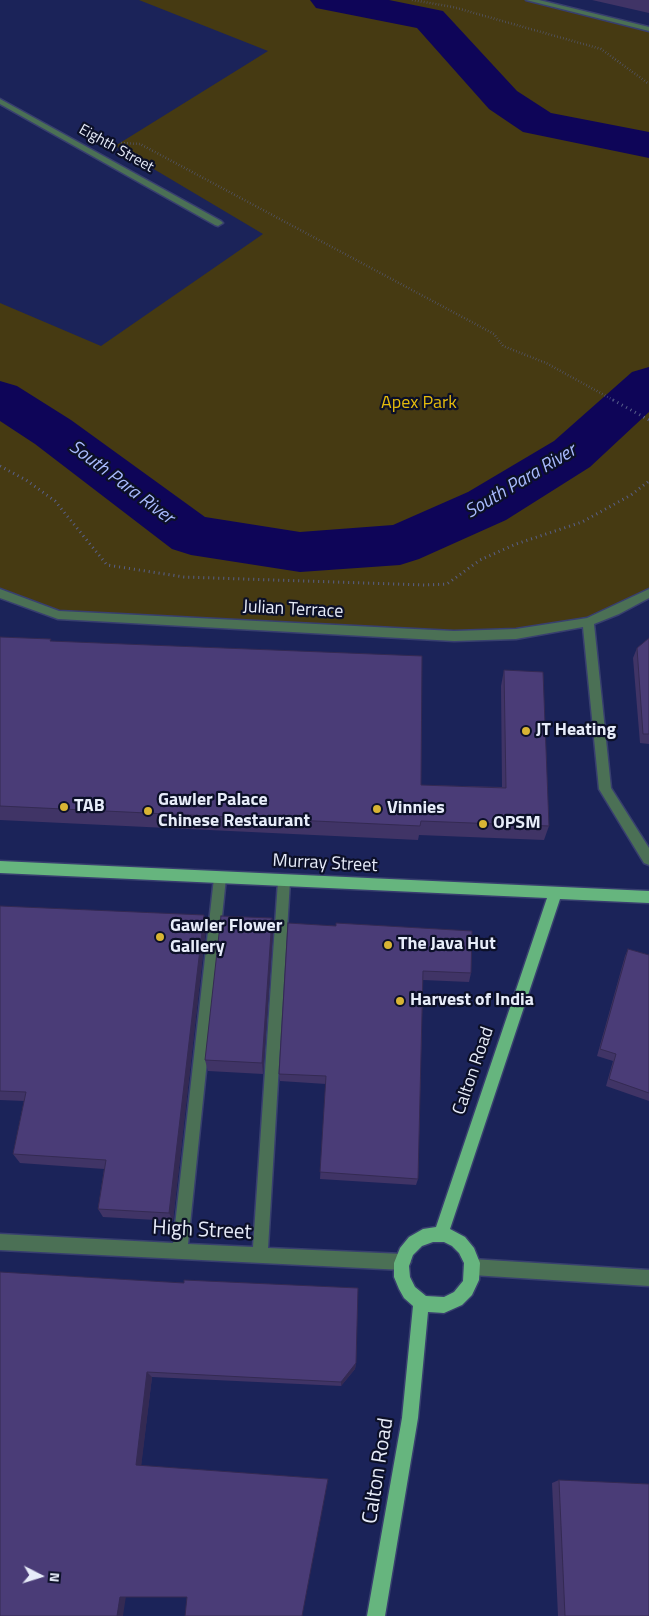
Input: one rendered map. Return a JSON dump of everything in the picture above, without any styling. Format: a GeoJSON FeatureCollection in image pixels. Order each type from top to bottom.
{"type":"FeatureCollection","features":[{"type":"Feature","properties":{"kind":"main road","name":"Murray Street"},"geometry":{"type":"LineString","coordinates":[[0,867],[649,897]]}},
{"type":"Feature","properties":{"kind":"main road","name":"Calton Road"},"geometry":{"type":"LineString","coordinates":[[441,1233],[555,894]]}},
{"type":"Feature","properties":{"kind":"main road"},"geometry":{"type":"LineString","coordinates":[[430,1233],[441,1233],[452,1237],[462,1244],[469,1255],[472,1278],[462,1298],[453,1304],[432,1306],[421,1302],[412,1295],[406,1285],[402,1262],[412,1243],[420,1237],[430,1233]]}},
{"type":"Feature","properties":{"kind":"main road","name":"Calton Road"},"geometry":{"type":"LineString","coordinates":[[376,1616],[410,1418],[421,1302]]}},
{"type":"Feature","properties":{"kind":"street"},"geometry":{"type":"LineString","coordinates":[[530,0],[649,29]]}},
{"type":"Feature","properties":{"kind":"street","name":"Eighth Street"},"geometry":{"type":"LineString","coordinates":[[0,101],[218,223]]}},
{"type":"Feature","properties":{"kind":"street","name":"Julian Terrace"},"geometry":{"type":"LineString","coordinates":[[0,593],[58,615],[454,636],[516,634],[588,622],[615,611],[649,593]]}},
{"type":"Feature","properties":{"kind":"street"},"geometry":{"type":"LineString","coordinates":[[588,622],[605,788],[649,859]]}},
{"type":"Feature","properties":{"kind":"street"},"geometry":{"type":"LineString","coordinates":[[180,1250],[220,878]]}},
{"type":"Feature","properties":{"kind":"street"},"geometry":{"type":"LineString","coordinates":[[260,1255],[284,881]]}},
{"type":"Feature","properties":{"kind":"street","name":"High Street"},"geometry":{"type":"LineString","coordinates":[[0,1242],[402,1262]]}},
{"type":"Feature","properties":{"kind":"street"},"geometry":{"type":"LineString","coordinates":[[472,1267],[649,1278]]}},
{"type":"Feature","properties":{"kind":"path"},"geometry":{"type":"LineString","coordinates":[[412,0],[453,7],[601,49],[649,84]]}},
{"type":"Feature","properties":{"kind":"path"},"geometry":{"type":"LineString","coordinates":[[76,142],[140,144],[494,334],[503,346],[546,363],[649,420]]}},
{"type":"Feature","properties":{"kind":"path"},"geometry":{"type":"LineString","coordinates":[[0,466],[26,480],[55,501],[107,564],[184,577],[425,585],[447,584],[480,560],[516,544],[582,522],[632,495],[649,481]]}},
{"type":"Feature","properties":{"kind":"green space","name":"Apex Park"},"geometry":{"type":"Polygon","coordinates":[[[139,0],[530,0],[649,29],[649,593],[588,622],[516,634],[58,615],[0,593],[0,303],[101,346],[263,234],[115,146],[268,51],[139,0]]]}},
{"type":"Feature","properties":{"kind":"building"},"geometry":{"type":"Polygon","coordinates":[[[0,637],[51,639],[50,641],[422,656],[421,785],[506,788],[504,670],[543,672],[549,826],[421,821],[420,826],[0,806],[0,637]]]}},
{"type":"Feature","properties":{"kind":"building"},"geometry":{"type":"Polygon","coordinates":[[[649,638],[649,734],[643,734],[637,648],[649,638]]]}},
{"type":"Feature","properties":{"kind":"building"},"geometry":{"type":"Polygon","coordinates":[[[0,906],[204,915],[169,1213],[98,1209],[106,1160],[13,1154],[26,1092],[0,1091],[0,906]]]}},
{"type":"Feature","properties":{"kind":"building"},"geometry":{"type":"Polygon","coordinates":[[[221,916],[272,918],[262,1063],[205,1060],[221,916]]]}},
{"type":"Feature","properties":{"kind":"building"},"geometry":{"type":"Polygon","coordinates":[[[288,923],[336,926],[336,923],[472,931],[471,973],[423,971],[418,1179],[320,1172],[326,1076],[279,1074],[288,923]]]}},
{"type":"Feature","properties":{"kind":"building"},"geometry":{"type":"Polygon","coordinates":[[[628,949],[649,955],[649,1093],[609,1079],[616,1054],[600,1049],[628,949]]]}},
{"type":"Feature","properties":{"kind":"building"},"geometry":{"type":"Polygon","coordinates":[[[0,1272],[184,1283],[184,1280],[358,1288],[356,1363],[341,1382],[147,1372],[136,1465],[328,1479],[302,1616],[185,1616],[187,1597],[120,1597],[117,1616],[0,1616],[0,1272]]]}},
{"type":"Feature","properties":{"kind":"building"},"geometry":{"type":"Polygon","coordinates":[[[559,1480],[649,1484],[649,1616],[565,1616],[559,1480]]]}},
{"type":"Feature","properties":{"kind":"waterway","name":"South Para River"},"geometry":{"type":"LineString","coordinates":[[329,0],[430,19],[503,100],[538,123],[649,145]]}},
{"type":"Feature","properties":{"kind":"waterway","name":"South Para River"},"geometry":{"type":"LineString","coordinates":[[0,398],[53,432],[191,535],[300,552],[400,545],[487,506],[572,454],[649,384]]}},
{"type":"Feature","properties":{"kind":"place","name":"JT Heating"},"geometry":{"type":"Point","coordinates":[526,731]}},
{"type":"Feature","properties":{"kind":"place","name":"TAB"},"geometry":{"type":"Point","coordinates":[64,807]}},
{"type":"Feature","properties":{"kind":"place","name":"Vinnies"},"geometry":{"type":"Point","coordinates":[377,809]}},
{"type":"Feature","properties":{"kind":"place","name":"Gawler Palace Chinese Restaurant"},"geometry":{"type":"Point","coordinates":[148,811]}},
{"type":"Feature","properties":{"kind":"place","name":"OPSM"},"geometry":{"type":"Point","coordinates":[483,824]}},
{"type":"Feature","properties":{"kind":"place","name":"Gawler Flower Gallery"},"geometry":{"type":"Point","coordinates":[160,937]}},
{"type":"Feature","properties":{"kind":"place","name":"The Java Hut"},"geometry":{"type":"Point","coordinates":[388,945]}},
{"type":"Feature","properties":{"kind":"place","name":"Harvest of India"},"geometry":{"type":"Point","coordinates":[400,1001]}}]}
